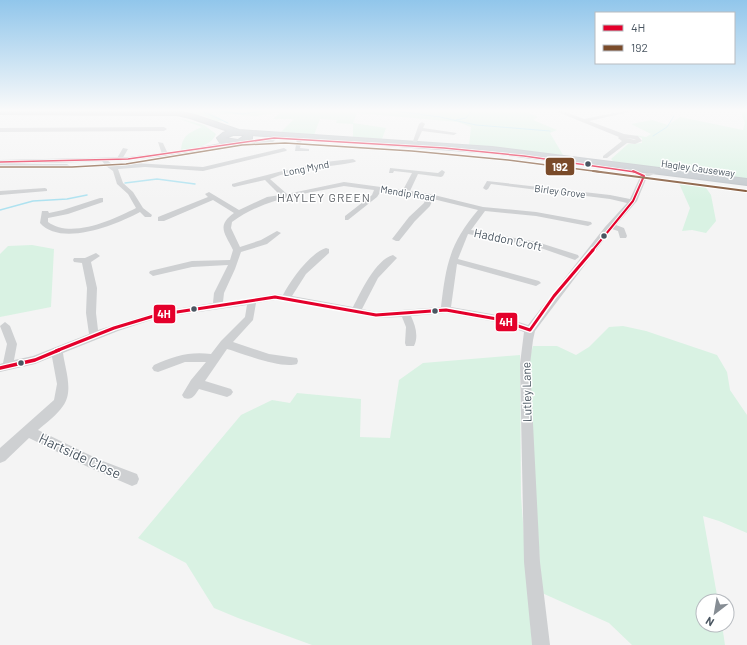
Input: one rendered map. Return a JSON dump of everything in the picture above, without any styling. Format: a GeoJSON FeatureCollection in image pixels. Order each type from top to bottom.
{"type":"FeatureCollection","features":[{"type":"Feature","properties":{"kind":"highway"},"geometry":{"type":"LineString","coordinates":[[223,140],[224,142],[230,143]]}},
{"type":"Feature","properties":{"kind":"highway","name":"Hagley Causeway"},"geometry":{"type":"LineString","coordinates":[[230,143],[256,140]]}},
{"type":"Feature","properties":{"kind":"highway","name":"Hagley Causeway"},"geometry":{"type":"LineString","coordinates":[[317,140],[444,148],[524,156],[747,186]]}},
{"type":"Feature","properties":{"kind":"highway","name":"Hagley Causeway"},"geometry":{"type":"LineString","coordinates":[[354,140],[499,150],[747,182]]}},
{"type":"Feature","properties":{"kind":"main road"},"geometry":{"type":"LineString","coordinates":[[201,148],[217,140]]}},
{"type":"Feature","properties":{"kind":"main road"},"geometry":{"type":"LineString","coordinates":[[0,162],[51,164],[119,160],[230,143]]}},
{"type":"Feature","properties":{"kind":"street"},"geometry":{"type":"LineString","coordinates":[[201,148],[273,140]]}},
{"type":"Feature","properties":{"kind":"street"},"geometry":{"type":"LineString","coordinates":[[291,151],[298,140]]}},
{"type":"Feature","properties":{"kind":"street"},"geometry":{"type":"LineString","coordinates":[[596,162],[602,160],[623,140]]}},
{"type":"Feature","properties":{"kind":"street"},"geometry":{"type":"LineString","coordinates":[[160,144],[165,154]]}},
{"type":"Feature","properties":{"kind":"street"},"geometry":{"type":"LineString","coordinates":[[119,160],[124,149]]}},
{"type":"Feature","properties":{"kind":"street"},"geometry":{"type":"LineString","coordinates":[[114,168],[132,166],[197,169],[291,151],[308,150]]}},
{"type":"Feature","properties":{"kind":"street"},"geometry":{"type":"LineString","coordinates":[[605,157],[612,164]]}},
{"type":"Feature","properties":{"kind":"street"},"geometry":{"type":"LineString","coordinates":[[105,161],[116,170],[120,184],[132,193],[140,209],[148,215]]}},
{"type":"Feature","properties":{"kind":"street","name":"Long Mynd"},"geometry":{"type":"LineString","coordinates":[[234,185],[242,185],[279,173],[349,163]]}},
{"type":"Feature","properties":{"kind":"street"},"geometry":{"type":"LineString","coordinates":[[0,166],[51,164],[67,166]]}},
{"type":"Feature","properties":{"kind":"street"},"geometry":{"type":"LineString","coordinates":[[390,172],[392,169],[441,175],[442,172]]}},
{"type":"Feature","properties":{"kind":"street"},"geometry":{"type":"LineString","coordinates":[[630,170],[644,176],[654,173]]}},
{"type":"Feature","properties":{"kind":"street"},"geometry":{"type":"LineString","coordinates":[[406,192],[416,172]]}},
{"type":"Feature","properties":{"kind":"street","name":"Lutley Lane"},"geometry":{"type":"LineString","coordinates":[[541,645],[532,562],[526,371],[526,349],[530,330],[550,302],[632,202],[644,176]]}},
{"type":"Feature","properties":{"kind":"street","name":"Long Mynd"},"geometry":{"type":"LineString","coordinates":[[266,178],[284,195]]}},
{"type":"Feature","properties":{"kind":"street","name":"Birley Grove"},"geometry":{"type":"LineString","coordinates":[[488,183],[610,197],[632,202]]}},
{"type":"Feature","properties":{"kind":"street","name":"Mendip Road"},"geometry":{"type":"LineString","coordinates":[[237,250],[227,225],[230,219],[239,213],[266,200],[284,195],[344,184],[430,196],[483,209],[536,214],[588,224]]}},
{"type":"Feature","properties":{"kind":"street"},"geometry":{"type":"LineString","coordinates":[[353,217],[375,196],[379,188]]}},
{"type":"Feature","properties":{"kind":"street"},"geometry":{"type":"LineString","coordinates":[[0,193],[46,190]]}},
{"type":"Feature","properties":{"kind":"street"},"geometry":{"type":"LineString","coordinates":[[161,219],[211,196],[239,213]]}},
{"type":"Feature","properties":{"kind":"street"},"geometry":{"type":"LineString","coordinates":[[408,238],[397,237],[412,218],[427,204],[430,196]]}},
{"type":"Feature","properties":{"kind":"street"},"geometry":{"type":"LineString","coordinates":[[100,200],[65,212],[45,215],[44,223],[53,229],[74,231],[108,223],[140,209]]}},
{"type":"Feature","properties":{"kind":"street"},"geometry":{"type":"LineString","coordinates":[[446,310],[452,260],[465,231],[483,209]]}},
{"type":"Feature","properties":{"kind":"street"},"geometry":{"type":"LineString","coordinates":[[611,226],[621,230],[623,236]]}},
{"type":"Feature","properties":{"kind":"street","name":"Haddon Croft"},"geometry":{"type":"LineString","coordinates":[[465,231],[537,244],[574,257]]}},
{"type":"Feature","properties":{"kind":"street"},"geometry":{"type":"LineString","coordinates":[[218,306],[219,294],[237,250],[264,242],[277,233]]}},
{"type":"Feature","properties":{"kind":"street"},"geometry":{"type":"LineString","coordinates":[[286,298],[293,282],[302,270],[326,251]]}},
{"type":"Feature","properties":{"kind":"street"},"geometry":{"type":"LineString","coordinates":[[94,336],[91,313],[92,288],[82,260],[96,256]]}},
{"type":"Feature","properties":{"kind":"street"},"geometry":{"type":"LineString","coordinates":[[355,312],[381,262],[393,258]]}},
{"type":"Feature","properties":{"kind":"street"},"geometry":{"type":"LineString","coordinates":[[452,260],[524,277],[536,284]]}},
{"type":"Feature","properties":{"kind":"street"},"geometry":{"type":"LineString","coordinates":[[158,271],[192,264],[233,262]]}},
{"type":"Feature","properties":{"kind":"street"},"geometry":{"type":"LineString","coordinates":[[4,367],[57,352],[94,336],[132,322],[157,315],[252,300],[286,298],[376,315],[446,310],[498,319],[530,330]]}},
{"type":"Feature","properties":{"kind":"street"},"geometry":{"type":"LineString","coordinates":[[188,395],[195,383],[225,344],[250,318],[252,300]]}},
{"type":"Feature","properties":{"kind":"street"},"geometry":{"type":"LineString","coordinates":[[405,313],[414,338]]}},
{"type":"Feature","properties":{"kind":"street"},"geometry":{"type":"LineString","coordinates":[[4,333],[12,344],[4,367]]}},
{"type":"Feature","properties":{"kind":"street"},"geometry":{"type":"LineString","coordinates":[[225,344],[269,358],[293,360]]}},
{"type":"Feature","properties":{"kind":"street"},"geometry":{"type":"LineString","coordinates":[[0,457],[52,411],[63,396],[57,352]]}},
{"type":"Feature","properties":{"kind":"street"},"geometry":{"type":"LineString","coordinates":[[158,368],[172,361],[192,356],[213,359]]}},
{"type":"Feature","properties":{"kind":"street"},"geometry":{"type":"LineString","coordinates":[[195,383],[227,392]]}},
{"type":"Feature","properties":{"kind":"street","name":"Hartside Close"},"geometry":{"type":"LineString","coordinates":[[29,432],[88,461],[132,479]]}},
{"type":"Feature","properties":{"kind":"green space"},"geometry":{"type":"Polygon","coordinates":[[[212,140],[196,148],[181,151],[183,141],[212,140]]]}},
{"type":"Feature","properties":{"kind":"green space"},"geometry":{"type":"Polygon","coordinates":[[[470,140],[554,140],[563,155],[469,146],[470,140]]]}},
{"type":"Feature","properties":{"kind":"green space"},"geometry":{"type":"Polygon","coordinates":[[[642,140],[747,140],[747,179],[614,162],[611,159],[628,144],[642,143],[642,140]]]}},
{"type":"Feature","properties":{"kind":"green space"},"geometry":{"type":"Polygon","coordinates":[[[678,181],[704,185],[711,195],[716,221],[706,233],[692,230],[682,231],[690,208],[678,181]]]}},
{"type":"Feature","properties":{"kind":"green space"},"geometry":{"type":"Polygon","coordinates":[[[32,245],[54,249],[51,307],[0,317],[0,254],[8,246],[32,245]]]}},
{"type":"Feature","properties":{"kind":"green space"},"geometry":{"type":"Polygon","coordinates":[[[623,326],[646,331],[717,355],[727,372],[730,390],[747,415],[747,533],[703,516],[717,593],[695,593],[695,633],[723,633],[725,645],[632,645],[609,623],[542,593],[527,365],[533,346],[557,346],[576,355],[589,347],[609,327],[623,326]]]}},
{"type":"Feature","properties":{"kind":"green space"},"geometry":{"type":"Polygon","coordinates":[[[520,355],[521,496],[532,645],[312,645],[214,608],[186,563],[138,538],[241,415],[272,400],[290,403],[297,393],[361,399],[360,437],[390,438],[399,380],[423,363],[520,355]]]}},
{"type":"Feature","properties":{"kind":"waterway"},"geometry":{"type":"LineString","coordinates":[[125,183],[157,179],[195,184]]}},
{"type":"Feature","properties":{"kind":"waterway"},"geometry":{"type":"LineString","coordinates":[[0,210],[33,201],[67,199],[87,195]]}},
{"type":"Feature","properties":{"kind":"transit line","name":"4H"},"geometry":{"type":"LineString","coordinates":[[0,162],[128,159],[259,140]]}},
{"type":"Feature","properties":{"kind":"transit line","name":"4H"},"geometry":{"type":"LineString","coordinates":[[0,368],[35,360],[114,328],[157,315],[275,297],[376,315],[446,310],[497,319],[530,330],[554,296],[633,201],[644,176],[630,170],[524,156],[444,148],[310,140]]}},
{"type":"Feature","properties":{"kind":"transit line","name":"192"},"geometry":{"type":"LineString","coordinates":[[0,167],[72,167],[126,164],[242,145],[285,143],[412,151],[508,160],[746,191]]}},
{"type":"Feature","properties":{"kind":"district","name":"HAYLEY GREEN"},"geometry":{"type":"Point","coordinates":[324,198]}}]}
